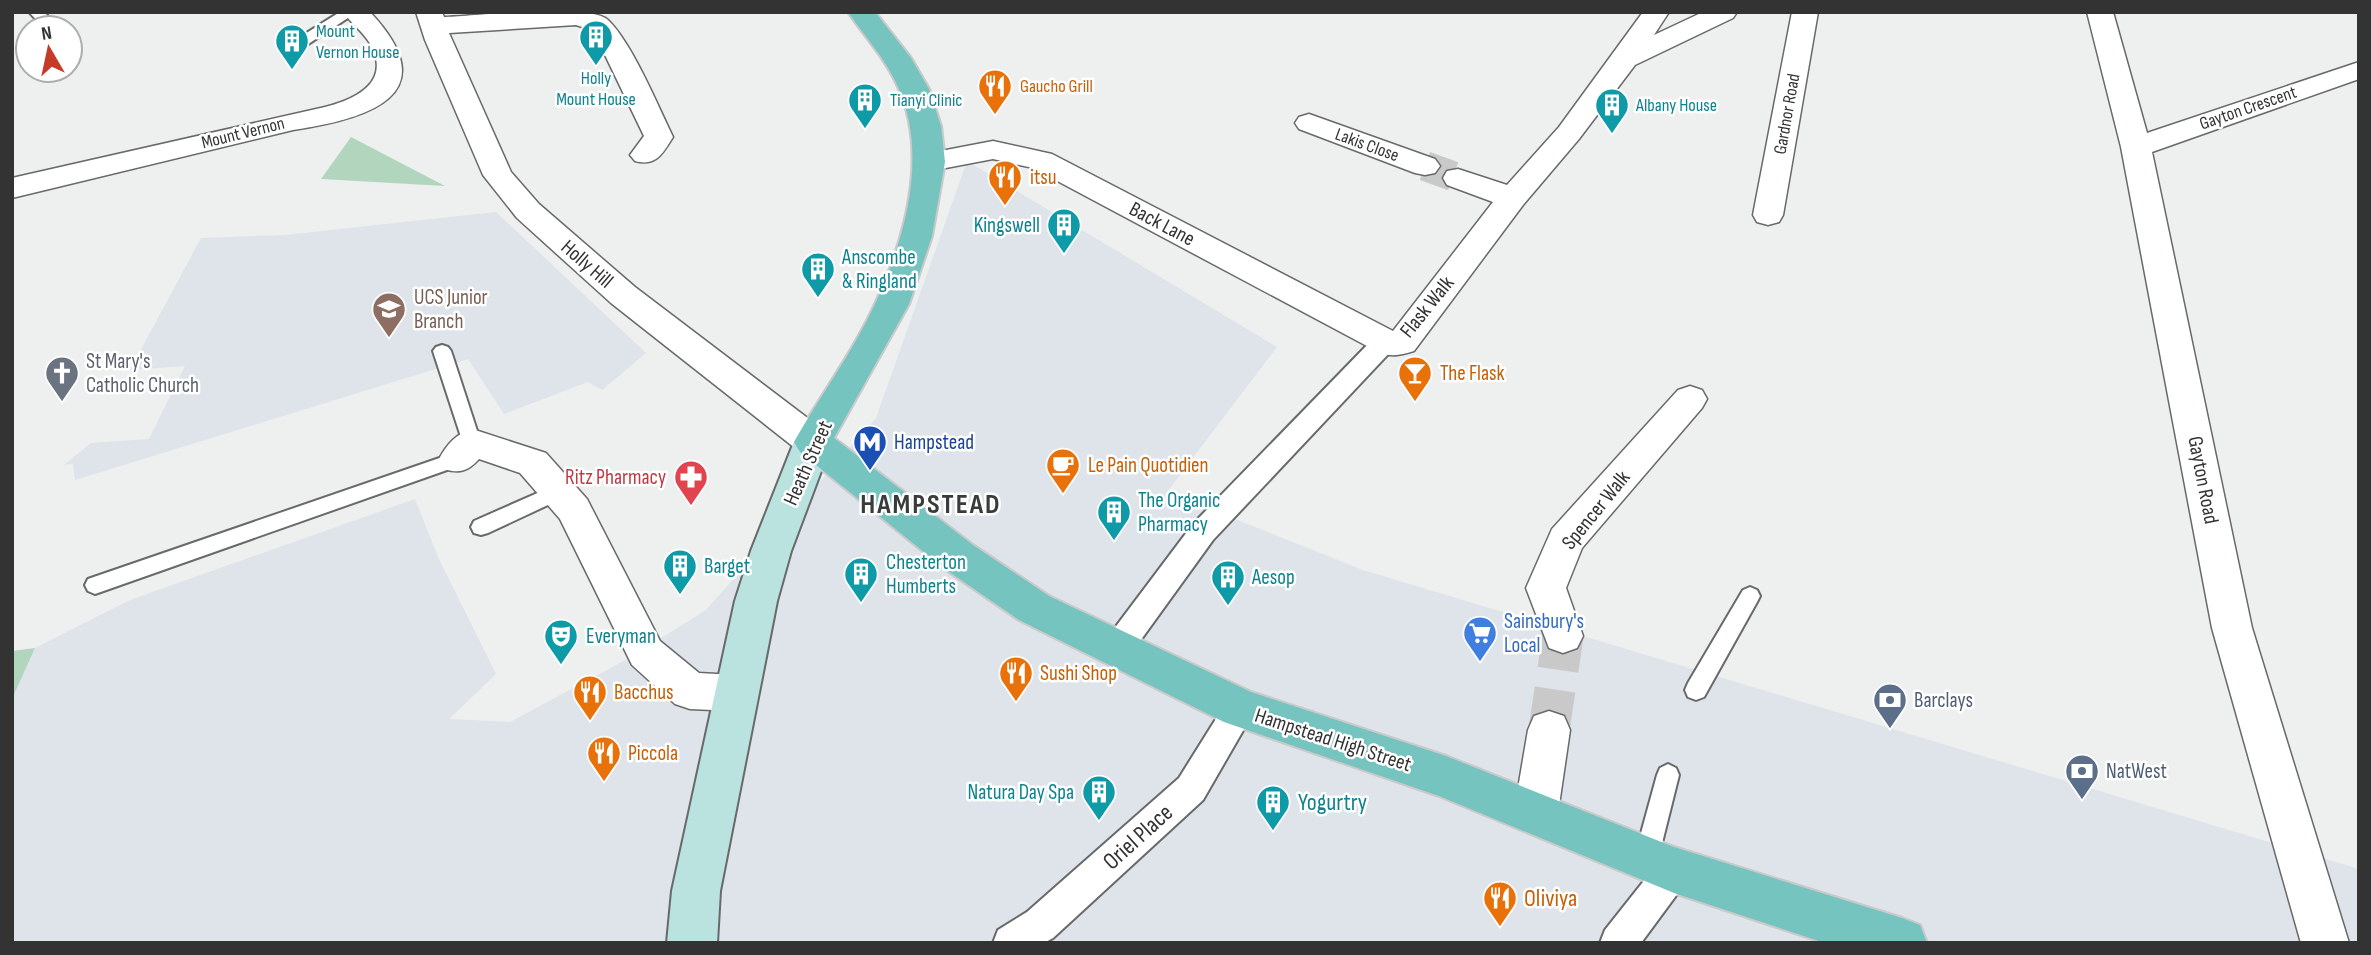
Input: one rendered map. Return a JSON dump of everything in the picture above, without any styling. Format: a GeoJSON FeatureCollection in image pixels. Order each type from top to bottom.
{"type":"FeatureCollection","features":[{"type":"Feature","properties":{"kind":"main road","name":"Heath Street"},"geometry":{"type":"LineString","coordinates":[[692,943],[696,891],[735,693],[771,551],[813,442],[892,304],[916,236],[930,162],[926,126],[914,89],[901,64],[861,12]]}},
{"type":"Feature","properties":{"kind":"main road","name":"Hampstead High Street"},"geometry":{"type":"LineString","coordinates":[[813,442],[959,557],[1034,608],[1240,708],[1446,777],[1660,865],[1879,939]]}},
{"type":"Feature","properties":{"kind":"street","name":"Mount Vernon"},"geometry":{"type":"LineString","coordinates":[[12,188],[293,121],[332,116],[373,100],[389,78],[389,61],[384,45],[356,12]]}},
{"type":"Feature","properties":{"kind":"street"},"geometry":{"type":"LineString","coordinates":[[1625,59],[1656,12]]}},
{"type":"Feature","properties":{"kind":"street","name":"Flask Walk"},"geometry":{"type":"LineString","coordinates":[[1116,650],[1203,532],[1384,343],[1402,343],[1512,198],[1569,133],[1625,59],[1724,12]]}},
{"type":"Feature","properties":{"kind":"street","name":"Gardnor Road"},"geometry":{"type":"LineString","coordinates":[[1768,215],[1805,12]]}},
{"type":"Feature","properties":{"kind":"street","name":"Gayton Road"},"geometry":{"type":"LineString","coordinates":[[2100,12],[2136,147],[2232,628],[2325,943]]}},
{"type":"Feature","properties":{"kind":"street"},"geometry":{"type":"LineString","coordinates":[[431,19],[579,17],[598,23],[620,57],[659,137],[645,155]]}},
{"type":"Feature","properties":{"kind":"street","name":"Holly Hill"},"geometry":{"type":"LineString","coordinates":[[431,19],[498,175],[528,212],[623,295],[813,442]]}},
{"type":"Feature","properties":{"kind":"street","name":"Gayton Crescent"},"geometry":{"type":"LineString","coordinates":[[2136,147],[2359,70]]}},
{"type":"Feature","properties":{"kind":"street","name":"Lakis Close"},"geometry":{"type":"LineString","coordinates":[[1309,123],[1425,166]]}},
{"type":"Feature","properties":{"kind":"street","name":"Back Lane"},"geometry":{"type":"LineString","coordinates":[[930,162],[993,150],[1042,160],[1384,343]]}},
{"type":"Feature","properties":{"kind":"street"},"geometry":{"type":"LineString","coordinates":[[1458,178],[1512,198]]}},
{"type":"Feature","properties":{"kind":"street","name":"Spencer Walk"},"geometry":{"type":"LineString","coordinates":[[1563,636],[1546,588],[1566,540],[1690,399]]}},
{"type":"Feature","properties":{"kind":"street"},"geometry":{"type":"LineString","coordinates":[[464,451],[533,463],[574,509],[646,653],[690,691],[735,693]]}},
{"type":"Feature","properties":{"kind":"street","name":"Oriel Place"},"geometry":{"type":"LineString","coordinates":[[1011,943],[1040,925],[1191,789],[1240,708]]}},
{"type":"Feature","properties":{"kind":"street"},"geometry":{"type":"LineString","coordinates":[[1536,812],[1549,730]]}},
{"type":"Feature","properties":{"kind":"street"},"geometry":{"type":"LineString","coordinates":[[1618,943],[1660,865]]}},
{"type":"Feature","properties":{"kind":"lane"},"geometry":{"type":"LineString","coordinates":[[294,47],[350,12]]}},
{"type":"Feature","properties":{"kind":"lane"},"geometry":{"type":"LineString","coordinates":[[95,585],[464,451],[442,351]]}},
{"type":"Feature","properties":{"kind":"lane"},"geometry":{"type":"LineString","coordinates":[[481,527],[558,492]]}},
{"type":"Feature","properties":{"kind":"lane"},"geometry":{"type":"LineString","coordinates":[[1696,690],[1750,596]]}},
{"type":"Feature","properties":{"kind":"lane"},"geometry":{"type":"LineString","coordinates":[[1660,865],[1668,775]]}},
{"type":"Feature","properties":{"kind":"shaded area"},"geometry":{"type":"Polygon","coordinates":[[[967,161],[1277,347],[1167,492],[1363,570],[2359,869],[2359,943],[12,943],[12,699],[35,648],[130,600],[415,499],[438,557],[496,674],[449,719],[510,722],[631,657],[706,610],[876,418],[967,161]]]}},
{"type":"Feature","properties":{"kind":"shaded area","name":"UCS Junior Branch"},"geometry":{"type":"Polygon","coordinates":[[[496,212],[646,353],[602,390],[588,382],[504,414],[468,359],[75,480],[73,464],[64,465],[91,443],[149,439],[185,366],[130,370],[201,238],[285,235],[496,212]]]}},
{"type":"Feature","properties":{"kind":"green space"},"geometry":{"type":"Polygon","coordinates":[[[351,137],[445,186],[321,179],[351,137]]]}},
{"type":"Feature","properties":{"kind":"green space"},"geometry":{"type":"Polygon","coordinates":[[[35,648],[12,699],[12,651],[35,648]]]}},
{"type":"Feature","properties":{"kind":"tunnel"},"geometry":{"type":"LineString","coordinates":[[1425,166],[1458,178]]}},
{"type":"Feature","properties":{"kind":"tunnel"},"geometry":{"type":"LineString","coordinates":[[1549,730],[1563,636]]}},
{"type":"Feature","properties":{"kind":"place","name":"Holly Mount House"},"geometry":{"type":"Point","coordinates":[596,67]}},
{"type":"Feature","properties":{"kind":"place","name":"Mount Vernon House"},"geometry":{"type":"Point","coordinates":[292,71]}},
{"type":"Feature","properties":{"kind":"place","name":"Gaucho Grill"},"geometry":{"type":"Point","coordinates":[995,116]}},
{"type":"Feature","properties":{"kind":"place","name":"Tianyi Clinic"},"geometry":{"type":"Point","coordinates":[865,130]}},
{"type":"Feature","properties":{"kind":"place","name":"Albany House"},"geometry":{"type":"Point","coordinates":[1612,135]}},
{"type":"Feature","properties":{"kind":"place","name":"itsu"},"geometry":{"type":"Point","coordinates":[1005,207]}},
{"type":"Feature","properties":{"kind":"place","name":"Kingswell"},"geometry":{"type":"Point","coordinates":[1064,255]}},
{"type":"Feature","properties":{"kind":"place","name":"Anscombe & Ringland"},"geometry":{"type":"Point","coordinates":[818,299]}},
{"type":"Feature","properties":{"kind":"place","name":"UCS Junior Branch"},"geometry":{"type":"Point","coordinates":[389,339]}},
{"type":"Feature","properties":{"kind":"place","name":"St Mary's Catholic Church"},"geometry":{"type":"Point","coordinates":[62,403]}},
{"type":"Feature","properties":{"kind":"place","name":"The Flask"},"geometry":{"type":"Point","coordinates":[1415,403]}},
{"type":"Feature","properties":{"kind":"place","name":"Hampstead"},"geometry":{"type":"Point","coordinates":[870,472]}},
{"type":"Feature","properties":{"kind":"place","name":"Le Pain Quotidien"},"geometry":{"type":"Point","coordinates":[1063,495]}},
{"type":"Feature","properties":{"kind":"place","name":"Ritz Pharmacy"},"geometry":{"type":"Point","coordinates":[691,507]}},
{"type":"Feature","properties":{"kind":"place","name":"The Organic Pharmacy"},"geometry":{"type":"Point","coordinates":[1114,542]}},
{"type":"Feature","properties":{"kind":"place","name":"Barget"},"geometry":{"type":"Point","coordinates":[680,596]}},
{"type":"Feature","properties":{"kind":"place","name":"Chesterton Humberts"},"geometry":{"type":"Point","coordinates":[861,604]}},
{"type":"Feature","properties":{"kind":"place","name":"Aesop"},"geometry":{"type":"Point","coordinates":[1228,607]}},
{"type":"Feature","properties":{"kind":"place","name":"Sainsbury's Local"},"geometry":{"type":"Point","coordinates":[1480,663]}},
{"type":"Feature","properties":{"kind":"place","name":"Everyman"},"geometry":{"type":"Point","coordinates":[561,666]}},
{"type":"Feature","properties":{"kind":"place","name":"Sushi Shop"},"geometry":{"type":"Point","coordinates":[1016,703]}},
{"type":"Feature","properties":{"kind":"place","name":"Bacchus"},"geometry":{"type":"Point","coordinates":[590,722]}},
{"type":"Feature","properties":{"kind":"place","name":"Barclays"},"geometry":{"type":"Point","coordinates":[1890,730]}},
{"type":"Feature","properties":{"kind":"place","name":"Piccola"},"geometry":{"type":"Point","coordinates":[604,783]}},
{"type":"Feature","properties":{"kind":"place","name":"NatWest"},"geometry":{"type":"Point","coordinates":[2082,801]}},
{"type":"Feature","properties":{"kind":"place","name":"Natura Day Spa"},"geometry":{"type":"Point","coordinates":[1099,822]}},
{"type":"Feature","properties":{"kind":"place","name":"Yogurtry"},"geometry":{"type":"Point","coordinates":[1273,832]}},
{"type":"Feature","properties":{"kind":"place","name":"Oliviya"},"geometry":{"type":"Point","coordinates":[1500,928]}},
{"type":"Feature","properties":{"kind":"district","name":"HAMPSTEAD"},"geometry":{"type":"Point","coordinates":[931,504]}}]}
